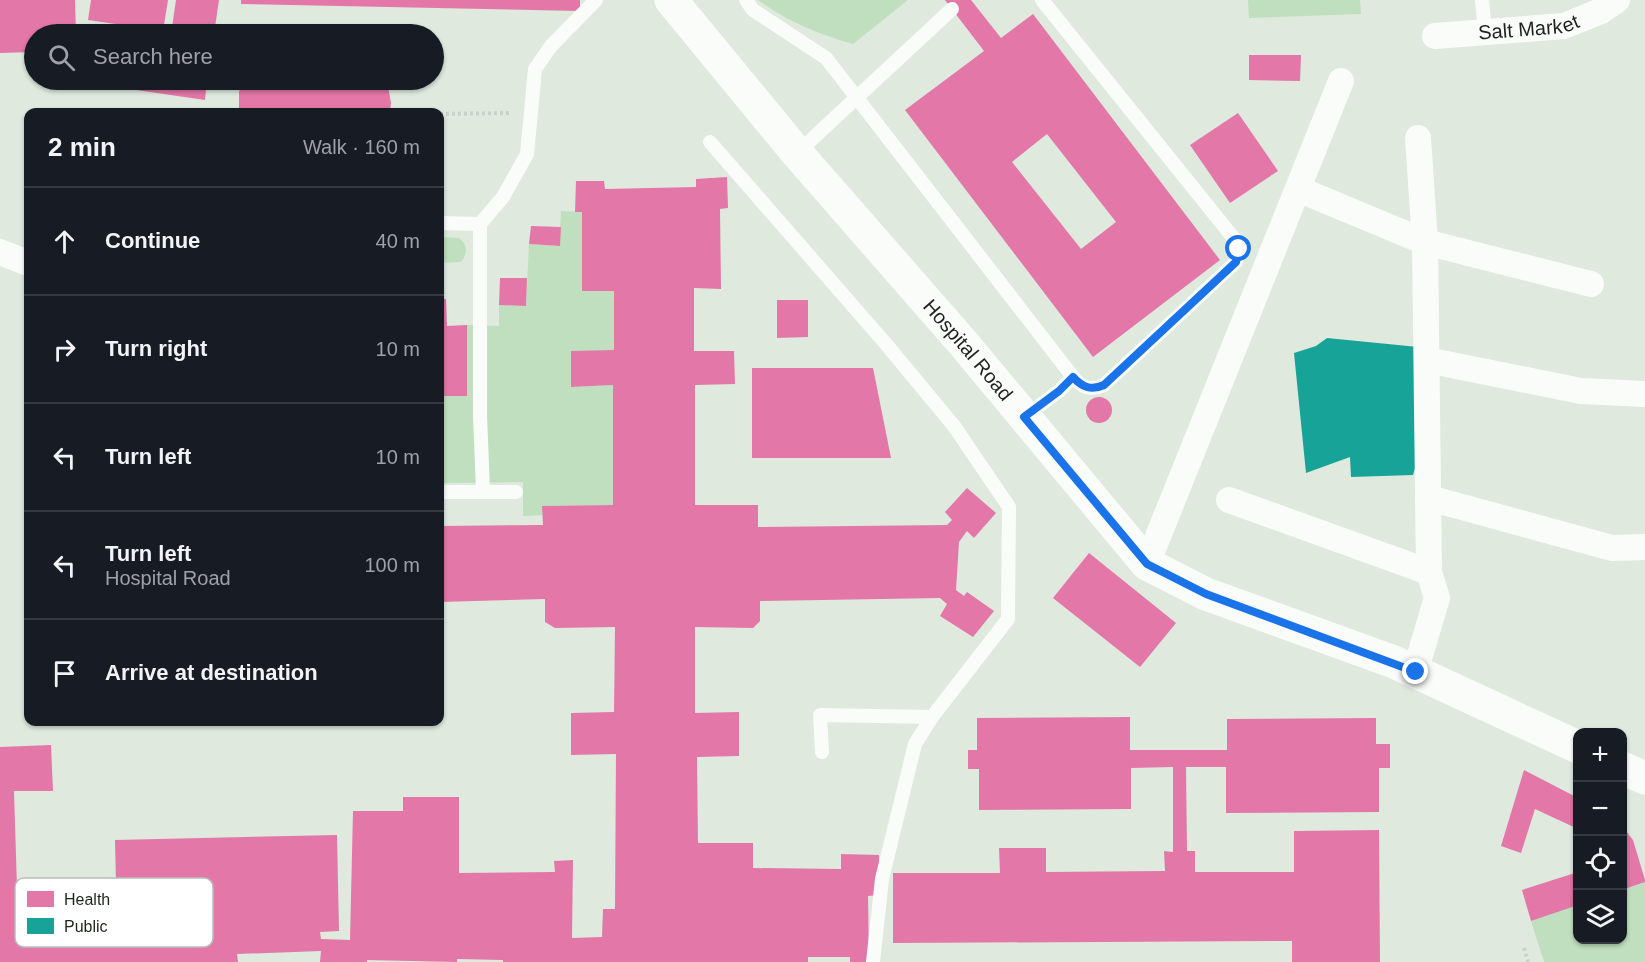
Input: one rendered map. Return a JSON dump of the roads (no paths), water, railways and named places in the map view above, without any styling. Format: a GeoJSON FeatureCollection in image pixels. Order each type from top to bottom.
{"type":"FeatureCollection","features":[{"type":"Feature","properties":{"kind":"main road","name":"Hospital Road"},"geometry":{"type":"LineString","coordinates":[[671,0],[797,153],[963,343],[1147,564],[1206,594],[1416,672],[1573,745]]}},
{"type":"Feature","properties":{"kind":"main road"},"geometry":{"type":"LineString","coordinates":[[1627,770],[1645,778]]}},
{"type":"Feature","properties":{"kind":"street","name":"Salt Market"},"geometry":{"type":"LineString","coordinates":[[1435,36],[1564,26],[1601,11],[1617,0]]}},
{"type":"Feature","properties":{"kind":"street"},"geometry":{"type":"LineString","coordinates":[[1147,564],[1341,81]]}},
{"type":"Feature","properties":{"kind":"street"},"geometry":{"type":"LineString","coordinates":[[1416,672],[1437,598],[1429,572],[1425,242],[1418,138]]}},
{"type":"Feature","properties":{"kind":"street"},"geometry":{"type":"LineString","coordinates":[[1298,189],[1425,242],[1591,284]]}},
{"type":"Feature","properties":{"kind":"street"},"geometry":{"type":"LineString","coordinates":[[0,252],[24,261]]}},
{"type":"Feature","properties":{"kind":"street"},"geometry":{"type":"LineString","coordinates":[[1427,360],[1581,391],[1645,394]]}},
{"type":"Feature","properties":{"kind":"street"},"geometry":{"type":"LineString","coordinates":[[1429,498],[1612,548],[1645,547]]}},
{"type":"Feature","properties":{"kind":"street"},"geometry":{"type":"LineString","coordinates":[[1228,500],[1429,572]]}},
{"type":"Feature","properties":{"kind":"lane"},"geometry":{"type":"LineString","coordinates":[[483,491],[480,415],[480,224],[502,197],[527,154],[535,69],[551,46],[596,0]]}},
{"type":"Feature","properties":{"kind":"lane"},"geometry":{"type":"LineString","coordinates":[[746,0],[753,10],[826,58],[1073,377],[1082,386],[1098,388],[1104,385],[1236,262],[1239,249],[1236,241],[1042,0]]}},
{"type":"Feature","properties":{"kind":"lane"},"geometry":{"type":"LineString","coordinates":[[1482,0],[1485,33]]}},
{"type":"Feature","properties":{"kind":"lane"},"geometry":{"type":"LineString","coordinates":[[797,153],[952,9]]}},
{"type":"Feature","properties":{"kind":"lane"},"geometry":{"type":"LineString","coordinates":[[710,142],[886,344],[954,426],[1009,507],[1008,619],[932,717],[915,744],[882,879],[873,962]]}},
{"type":"Feature","properties":{"kind":"lane"},"geometry":{"type":"LineString","coordinates":[[444,223],[480,224]]}},
{"type":"Feature","properties":{"kind":"lane"},"geometry":{"type":"LineString","coordinates":[[1024,417],[1059,391],[1073,377]]}},
{"type":"Feature","properties":{"kind":"lane"},"geometry":{"type":"LineString","coordinates":[[444,492],[516,492]]}},
{"type":"Feature","properties":{"kind":"lane"},"geometry":{"type":"LineString","coordinates":[[822,752],[820,715],[932,717]]}}]}
